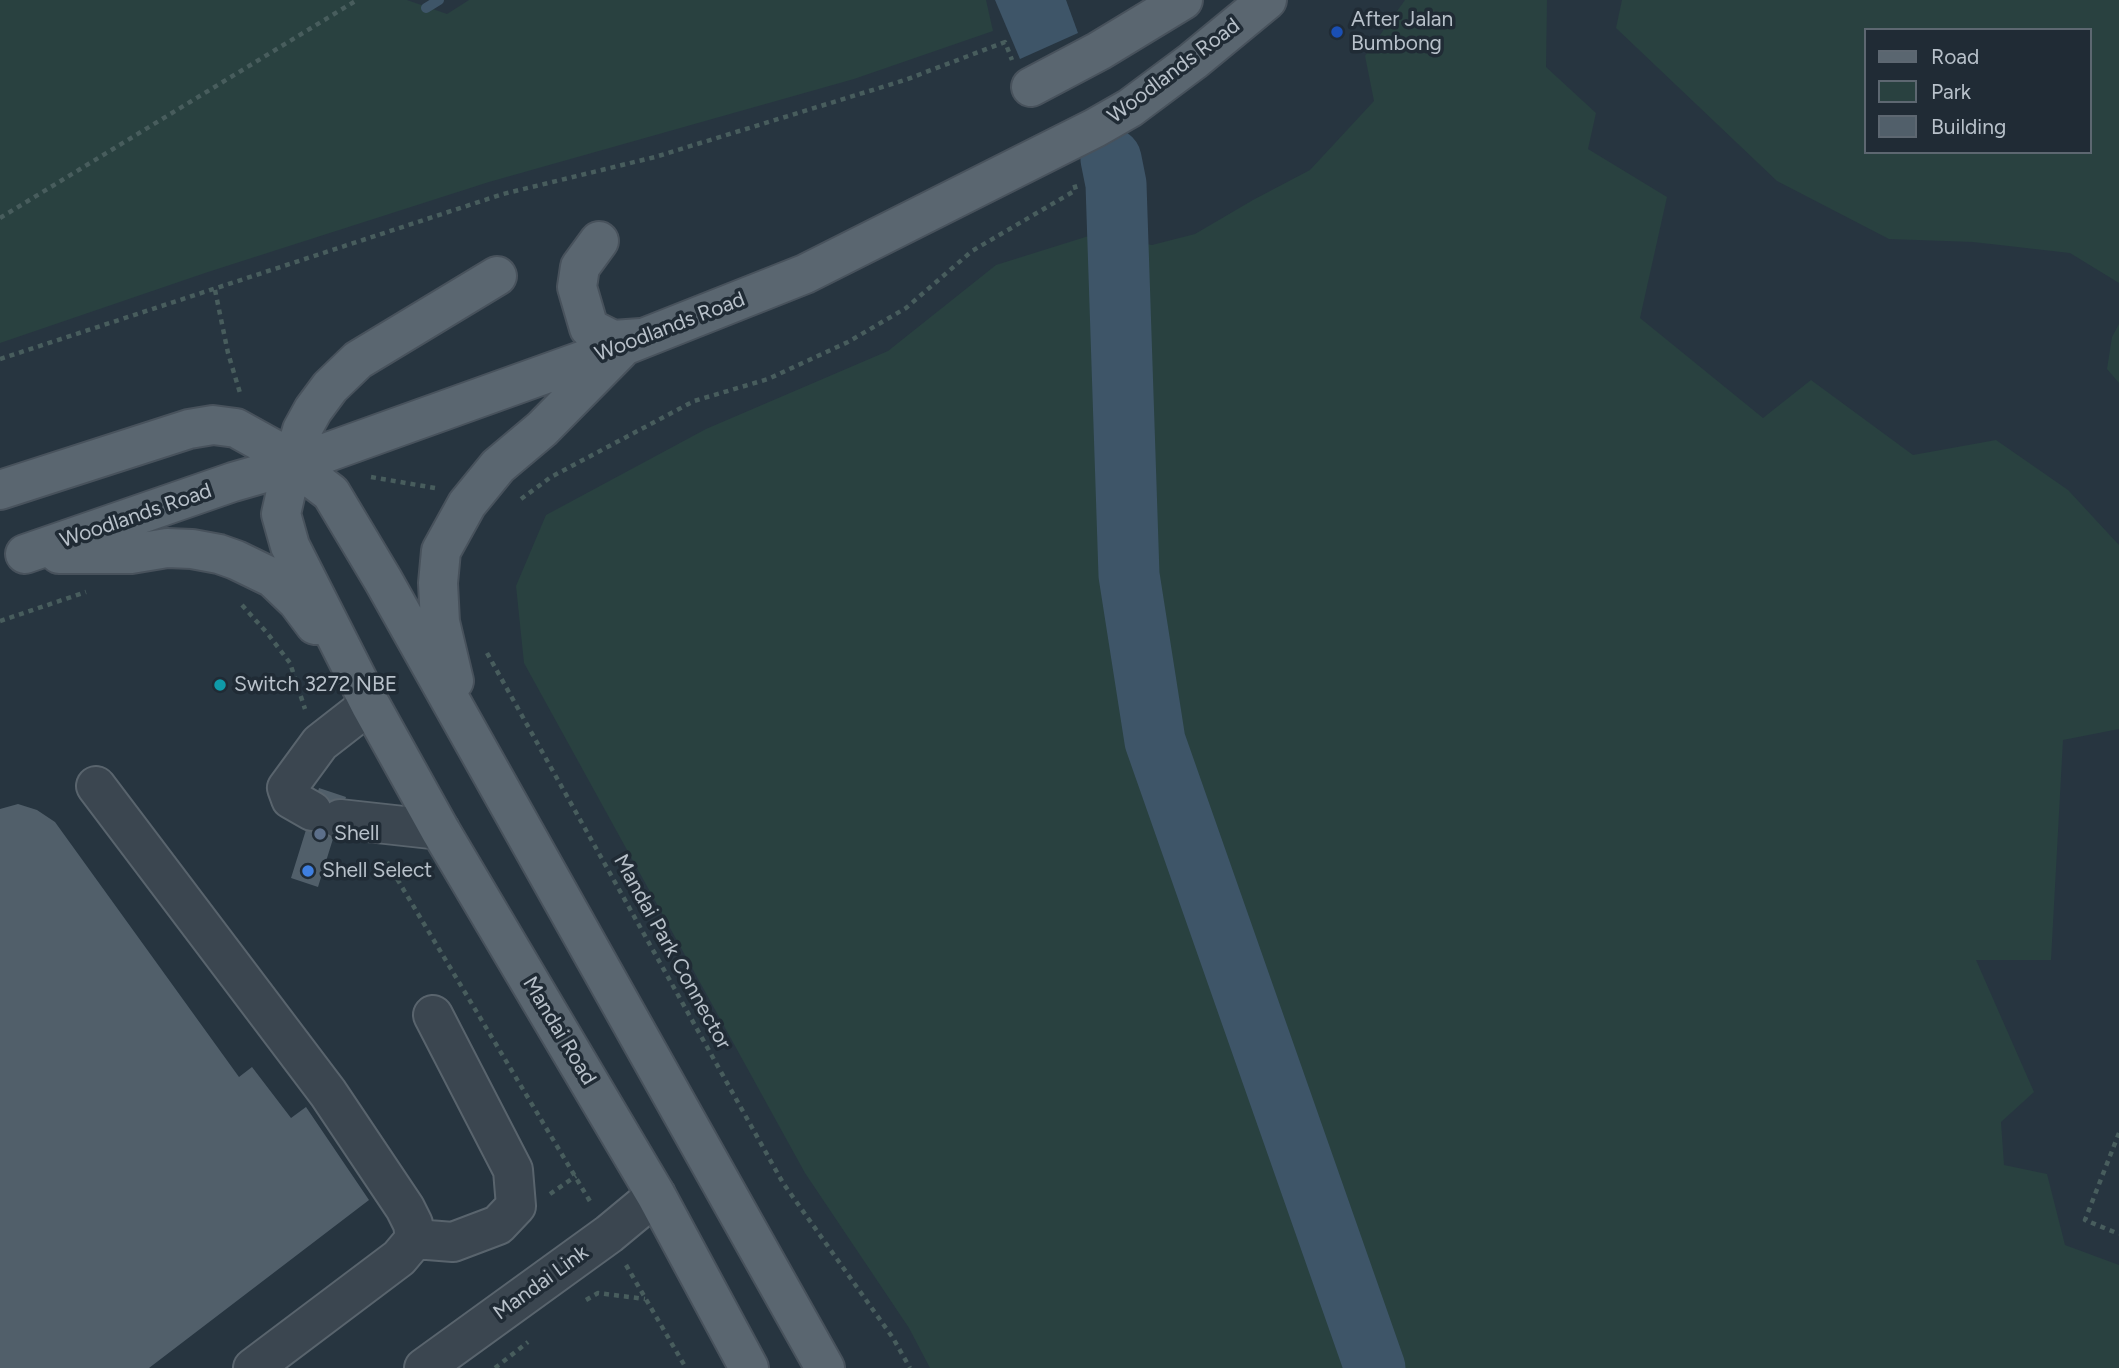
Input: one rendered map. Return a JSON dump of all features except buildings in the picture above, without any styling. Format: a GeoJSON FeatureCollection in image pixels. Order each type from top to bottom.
{"type":"FeatureCollection","features":[{"type":"Feature","properties":{"kind":"main road"},"geometry":{"type":"LineString","coordinates":[[1031,87],[1099,51],[1183,0]]}},
{"type":"Feature","properties":{"kind":"main road","name":"Woodlands Road"},"geometry":{"type":"LineString","coordinates":[[273,578],[236,560],[192,549],[167,548],[131,554],[25,554],[233,482],[292,465],[634,341],[805,274],[1064,158],[1193,61],[1267,0]]}},
{"type":"Feature","properties":{"kind":"main road"},"geometry":{"type":"LineString","coordinates":[[598,241],[580,267],[577,287],[589,328],[613,340],[634,341]]}},
{"type":"Feature","properties":{"kind":"main road"},"geometry":{"type":"LineString","coordinates":[[368,699],[290,547],[281,514],[302,430],[330,387],[358,360],[497,276]]}},
{"type":"Feature","properties":{"kind":"main road"},"geometry":{"type":"LineString","coordinates":[[465,727],[440,622],[438,583],[441,551],[467,504],[498,466],[542,429],[634,341]]}},
{"type":"Feature","properties":{"kind":"main road"},"geometry":{"type":"LineString","coordinates":[[0,490],[189,429],[213,425],[236,428],[272,448],[331,493],[383,580],[825,1368]]}},
{"type":"Feature","properties":{"kind":"main road"},"geometry":{"type":"LineString","coordinates":[[113,525],[196,528],[218,535],[234,545],[297,601],[368,699]]}},
{"type":"Feature","properties":{"kind":"main road","name":"Mandai Road"},"geometry":{"type":"LineString","coordinates":[[368,699],[440,830],[656,1195],[750,1368]]}},
{"type":"Feature","properties":{"kind":"street"},"geometry":{"type":"LineString","coordinates":[[368,699],[320,743],[287,788],[288,795],[291,799],[339,817],[440,830]]}},
{"type":"Feature","properties":{"kind":"street"},"geometry":{"type":"LineString","coordinates":[[96,786],[328,1093],[413,1224],[415,1239],[399,1258],[253,1368]]}},
{"type":"Feature","properties":{"kind":"street"},"geometry":{"type":"LineString","coordinates":[[415,1239],[453,1242],[498,1225],[516,1206],[513,1170],[433,1015]]}},
{"type":"Feature","properties":{"kind":"street","name":"Mandai Link"},"geometry":{"type":"LineString","coordinates":[[424,1368],[608,1234],[656,1195]]}},
{"type":"Feature","properties":{"kind":"path"},"geometry":{"type":"LineString","coordinates":[[0,218],[357,0]]}},
{"type":"Feature","properties":{"kind":"path"},"geometry":{"type":"LineString","coordinates":[[0,359],[503,194],[655,156],[905,80],[1005,42]]}},
{"type":"Feature","properties":{"kind":"path"},"geometry":{"type":"LineString","coordinates":[[515,503],[551,477],[694,401],[768,379],[848,342],[906,308],[972,251],[1076,190],[1064,158]]}},
{"type":"Feature","properties":{"kind":"path"},"geometry":{"type":"LineString","coordinates":[[234,596],[290,663],[309,723],[320,743]]}},
{"type":"Feature","properties":{"kind":"path","name":"Mandai Park Connector"},"geometry":{"type":"LineString","coordinates":[[481,642],[783,1183],[893,1338],[910,1368]]}},
{"type":"Feature","properties":{"kind":"path"},"geometry":{"type":"LineString","coordinates":[[339,817],[608,1234],[686,1368]]}},
{"type":"Feature","properties":{"kind":"path"},"geometry":{"type":"LineString","coordinates":[[2119,1133],[2085,1220],[2119,1234]]}},
{"type":"Feature","properties":{"kind":"path"},"geometry":{"type":"LineString","coordinates":[[580,1302],[598,1293],[646,1299]]}},
{"type":"Feature","properties":{"kind":"path"},"geometry":{"type":"LineString","coordinates":[[495,1368],[538,1333]]}},
{"type":"Feature","properties":{"kind":"green space"},"geometry":{"type":"Polygon","coordinates":[[[0,0],[407,0],[447,14],[469,0],[986,0],[993,31],[854,79],[489,182],[208,272],[0,343],[0,0]]]}},
{"type":"Feature","properties":{"kind":"green space"},"geometry":{"type":"Polygon","coordinates":[[[1405,0],[1547,0],[1546,67],[1596,113],[1588,149],[1667,197],[1640,318],[1763,418],[1811,380],[1913,455],[1996,440],[2068,490],[2119,545],[2119,729],[2063,740],[2051,960],[1976,960],[2034,1092],[2001,1122],[2004,1165],[2047,1174],[2065,1245],[2119,1265],[2119,1368],[930,1368],[909,1328],[805,1173],[524,663],[516,586],[546,515],[706,429],[888,351],[996,265],[1095,234],[1152,245],[1195,234],[1310,170],[1374,101],[1365,56],[1405,0]]]}},
{"type":"Feature","properties":{"kind":"green space"},"geometry":{"type":"Polygon","coordinates":[[[1622,0],[2119,0],[2119,283],[2070,253],[1973,242],[1889,239],[1777,181],[1616,28],[1622,0]]]}},
{"type":"Feature","properties":{"kind":"green space"},"geometry":{"type":"Polygon","coordinates":[[[2119,324],[2119,383],[2107,369],[2112,337],[2119,324]]]}},
{"type":"Feature","properties":{"kind":"water"},"geometry":{"type":"Polygon","coordinates":[[[995,0],[1066,0],[1078,33],[1020,59],[995,0]]]}},
{"type":"Feature","properties":{"kind":"waterway"},"geometry":{"type":"LineString","coordinates":[[426,8],[439,0]]}},
{"type":"Feature","properties":{"kind":"waterway"},"geometry":{"type":"LineString","coordinates":[[1111,159],[1116,184],[1129,575],[1155,741],[1375,1368]]}},
{"type":"Feature","properties":{"kind":"place","name":"After Jalan Bumbong"},"geometry":{"type":"Point","coordinates":[1337,32]}},
{"type":"Feature","properties":{"kind":"place","name":"Switch 3272 NBE"},"geometry":{"type":"Point","coordinates":[220,685]}},
{"type":"Feature","properties":{"kind":"place","name":"Shell"},"geometry":{"type":"Point","coordinates":[320,834]}},
{"type":"Feature","properties":{"kind":"place","name":"Shell Select"},"geometry":{"type":"Point","coordinates":[308,871]}}]}
